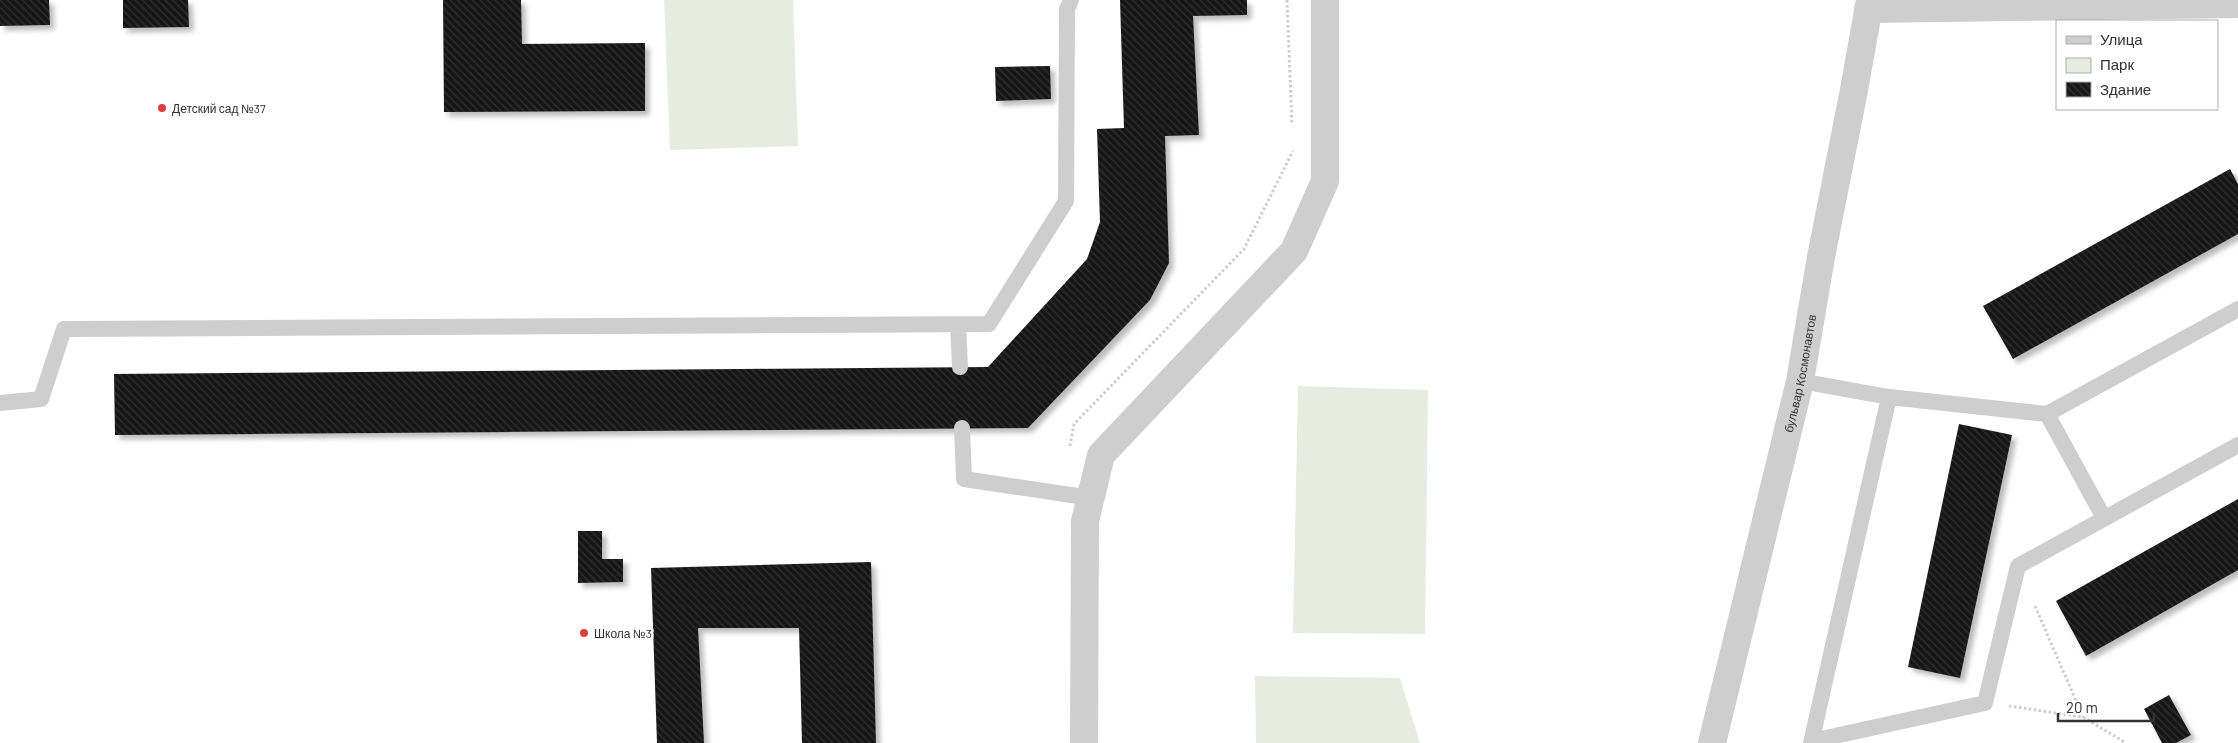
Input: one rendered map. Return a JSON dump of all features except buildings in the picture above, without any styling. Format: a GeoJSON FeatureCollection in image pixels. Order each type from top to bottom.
{"type":"FeatureCollection","features":[{"type":"Feature","properties":{"kind":"street"},"geometry":{"type":"LineString","coordinates":[[1084,743],[1085,521],[1101,455],[1294,251],[1325,181],[1325,0]]}},
{"type":"Feature","properties":{"kind":"street"},"geometry":{"type":"LineString","coordinates":[[1869,4],[2238,4]]}},
{"type":"Feature","properties":{"kind":"street","name":"бульвар Космонавтов"},"geometry":{"type":"LineString","coordinates":[[1712,743],[1800,381],[1821,257],[1869,4]]}},
{"type":"Feature","properties":{"kind":"lane"},"geometry":{"type":"LineString","coordinates":[[0,403],[41,398],[64,329],[989,324],[1066,201],[1067,9],[1071,0]]}},
{"type":"Feature","properties":{"kind":"lane"},"geometry":{"type":"LineString","coordinates":[[1800,381],[1889,397],[2046,414],[2238,309]]}},
{"type":"Feature","properties":{"kind":"lane"},"geometry":{"type":"LineString","coordinates":[[958,325],[960,367]]}},
{"type":"Feature","properties":{"kind":"lane"},"geometry":{"type":"LineString","coordinates":[[1889,397],[1811,742],[1985,703],[2018,566],[2238,445]]}},
{"type":"Feature","properties":{"kind":"lane"},"geometry":{"type":"LineString","coordinates":[[2046,414],[2104,518]]}},
{"type":"Feature","properties":{"kind":"lane"},"geometry":{"type":"LineString","coordinates":[[962,428],[964,479],[1090,498]]}},
{"type":"Feature","properties":{"kind":"path"},"geometry":{"type":"LineString","coordinates":[[1287,0],[1292,133]]}},
{"type":"Feature","properties":{"kind":"path"},"geometry":{"type":"LineString","coordinates":[[1074,424],[1244,249],[1293,152],[1293,143]]}},
{"type":"Feature","properties":{"kind":"path"},"geometry":{"type":"LineString","coordinates":[[2018,566],[2083,718]]}},
{"type":"Feature","properties":{"kind":"path"},"geometry":{"type":"LineString","coordinates":[[1985,703],[2083,718],[2126,743]]}},
{"type":"Feature","properties":{"kind":"green space"},"geometry":{"type":"Polygon","coordinates":[[[664,0],[793,0],[798,146],[670,150],[664,0]]]}},
{"type":"Feature","properties":{"kind":"green space"},"geometry":{"type":"Polygon","coordinates":[[[1298,386],[1428,390],[1425,634],[1293,633],[1298,386]]]}},
{"type":"Feature","properties":{"kind":"green space"},"geometry":{"type":"Polygon","coordinates":[[[1255,676],[1400,678],[1420,743],[1256,743],[1255,676]]]}},
{"type":"Feature","properties":{"kind":"place","name":"Детский сад №37"},"geometry":{"type":"Point","coordinates":[162,108]}},
{"type":"Feature","properties":{"kind":"place","name":"Школа №3"},"geometry":{"type":"Point","coordinates":[584,633]}}]}
